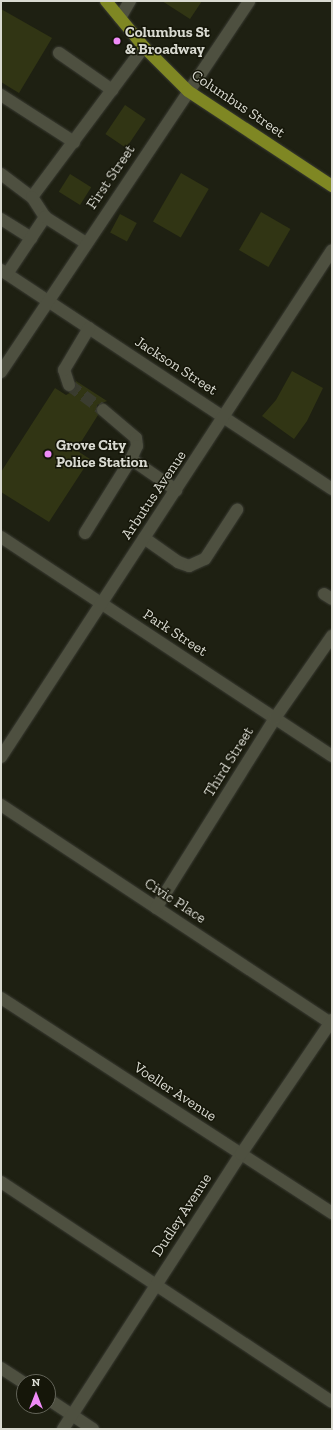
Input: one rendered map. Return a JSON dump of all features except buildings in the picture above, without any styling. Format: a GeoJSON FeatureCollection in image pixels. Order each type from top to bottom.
{"type":"FeatureCollection","features":[{"type":"Feature","properties":{"kind":"main road","name":"Columbus Street"},"geometry":{"type":"LineString","coordinates":[[106,1],[144,47],[188,91],[332,186]]}},
{"type":"Feature","properties":{"kind":"street"},"geometry":{"type":"LineString","coordinates":[[120,18],[130,1]]}},
{"type":"Feature","properties":{"kind":"street","name":"First Street"},"geometry":{"type":"LineString","coordinates":[[1,372],[249,1]]}},
{"type":"Feature","properties":{"kind":"street"},"geometry":{"type":"LineString","coordinates":[[32,198],[144,47]]}},
{"type":"Feature","properties":{"kind":"street"},"geometry":{"type":"LineString","coordinates":[[59,53],[112,90]]}},
{"type":"Feature","properties":{"kind":"street"},"geometry":{"type":"LineString","coordinates":[[1,95],[74,142]]}},
{"type":"Feature","properties":{"kind":"street"},"geometry":{"type":"LineString","coordinates":[[1,174],[32,198],[45,217],[86,243]]}},
{"type":"Feature","properties":{"kind":"street"},"geometry":{"type":"LineString","coordinates":[[4,272],[31,238],[45,217]]}},
{"type":"Feature","properties":{"kind":"street"},"geometry":{"type":"LineString","coordinates":[[1,219],[31,238]]}},
{"type":"Feature","properties":{"kind":"street","name":"Arbutus Avenue"},"geometry":{"type":"LineString","coordinates":[[1,757],[332,250]]}},
{"type":"Feature","properties":{"kind":"street","name":"Jackson Street"},"geometry":{"type":"LineString","coordinates":[[4,272],[332,489]]}},
{"type":"Feature","properties":{"kind":"street"},"geometry":{"type":"LineString","coordinates":[[69,385],[64,370],[89,328]]}},
{"type":"Feature","properties":{"kind":"street"},"geometry":{"type":"LineString","coordinates":[[85,532],[131,459],[137,446],[136,438],[103,410]]}},
{"type":"Feature","properties":{"kind":"street"},"geometry":{"type":"LineString","coordinates":[[131,459],[176,490]]}},
{"type":"Feature","properties":{"kind":"street"},"geometry":{"type":"LineString","coordinates":[[144,538],[178,562],[189,566],[205,559],[237,510]]}},
{"type":"Feature","properties":{"kind":"street","name":"Park Street"},"geometry":{"type":"LineString","coordinates":[[1,537],[332,756]]}},
{"type":"Feature","properties":{"kind":"street","name":"Third Street"},"geometry":{"type":"LineString","coordinates":[[156,908],[275,718],[332,636]]}},
{"type":"Feature","properties":{"kind":"street","name":"Civic Place"},"geometry":{"type":"LineString","coordinates":[[1,805],[331,1022]]}},
{"type":"Feature","properties":{"kind":"street","name":"Voeller Avenue"},"geometry":{"type":"LineString","coordinates":[[1,998],[332,1213]]}},
{"type":"Feature","properties":{"kind":"street","name":"Dudley Avenue"},"geometry":{"type":"LineString","coordinates":[[63,1429],[240,1154],[331,1022]]}},
{"type":"Feature","properties":{"kind":"street"},"geometry":{"type":"LineString","coordinates":[[1,1182],[155,1286],[332,1402]]}},
{"type":"Feature","properties":{"kind":"street"},"geometry":{"type":"LineString","coordinates":[[1,1368],[16,1378]]}},
{"type":"Feature","properties":{"kind":"street"},"geometry":{"type":"LineString","coordinates":[[56,1404],[93,1429]]}},
{"type":"Feature","properties":{"kind":"tunnel"},"geometry":{"type":"LineString","coordinates":[[69,385],[103,410]]}},
{"type":"Feature","properties":{"kind":"place","name":"Columbus St & Broadway"},"geometry":{"type":"Point","coordinates":[117,41]}},
{"type":"Feature","properties":{"kind":"place","name":"Grove City Police Station"},"geometry":{"type":"Point","coordinates":[48,454]}}]}
